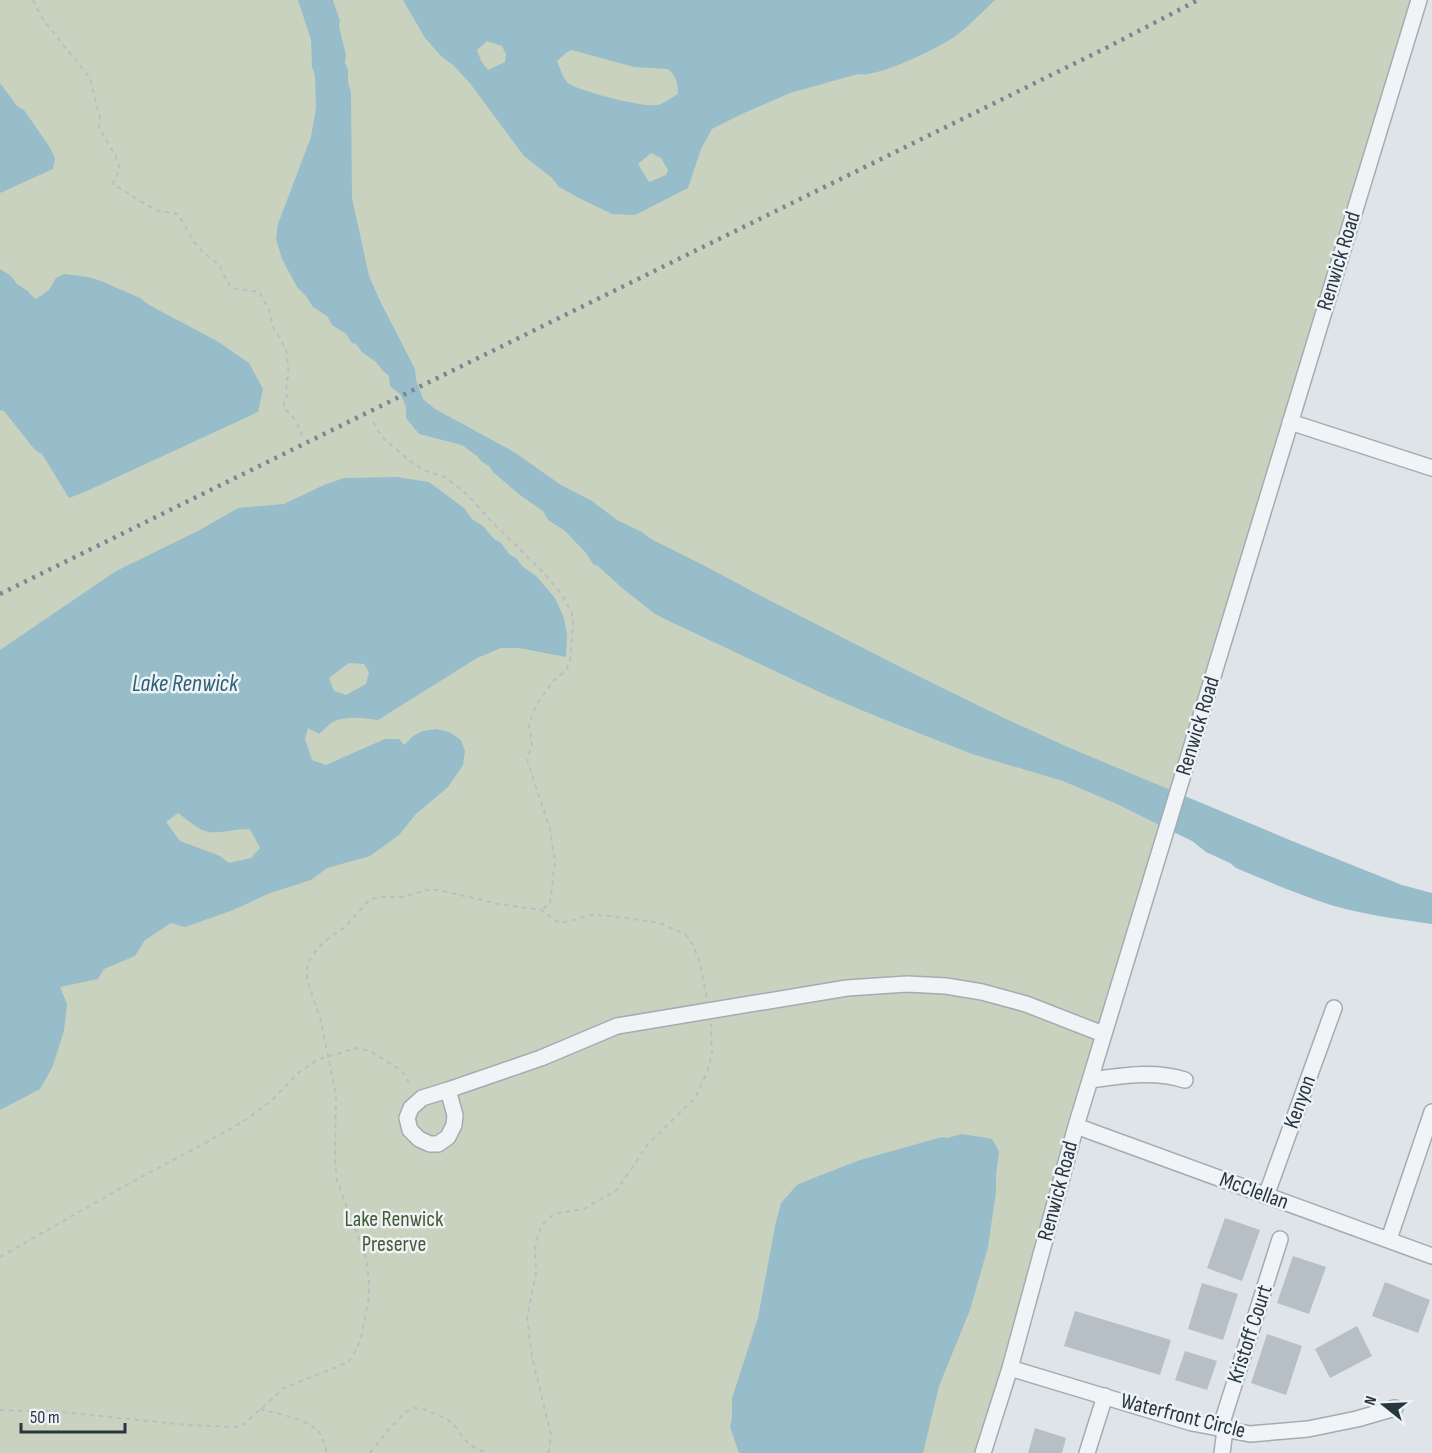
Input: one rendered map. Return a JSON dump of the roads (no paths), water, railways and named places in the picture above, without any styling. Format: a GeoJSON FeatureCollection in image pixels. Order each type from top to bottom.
{"type":"FeatureCollection","features":[{"type":"Feature","properties":{"kind":"street","name":"Renwick Road"},"geometry":{"type":"LineString","coordinates":[[983,1453],[1010,1368],[1103,1034],[1419,0]]}},
{"type":"Feature","properties":{"kind":"street"},"geometry":{"type":"LineString","coordinates":[[1290,422],[1432,468]]}},
{"type":"Feature","properties":{"kind":"street"},"geometry":{"type":"LineString","coordinates":[[448,1090],[455,1115],[448,1137],[438,1144],[430,1144],[419,1139],[410,1130],[407,1118],[411,1108],[422,1098],[541,1058],[617,1026],[848,988],[907,984],[946,986],[982,992],[1026,1004],[1103,1034]]}},
{"type":"Feature","properties":{"kind":"street","name":"Kenyon"},"geometry":{"type":"LineString","coordinates":[[1266,1196],[1334,1008]]}},
{"type":"Feature","properties":{"kind":"street"},"geometry":{"type":"LineString","coordinates":[[1090,1080],[1152,1074],[1185,1080]]}},
{"type":"Feature","properties":{"kind":"street"},"geometry":{"type":"LineString","coordinates":[[1389,1239],[1432,1112]]}},
{"type":"Feature","properties":{"kind":"street","name":"McClellan"},"geometry":{"type":"LineString","coordinates":[[1076,1126],[1432,1256]]}},
{"type":"Feature","properties":{"kind":"street","name":"Kristoff Court"},"geometry":{"type":"LineString","coordinates":[[1222,1453],[1222,1430],[1280,1239]]}},
{"type":"Feature","properties":{"kind":"street","name":"Waterfront Circle"},"geometry":{"type":"LineString","coordinates":[[1010,1368],[1192,1423],[1250,1434],[1308,1429],[1395,1408]]}},
{"type":"Feature","properties":{"kind":"street"},"geometry":{"type":"LineString","coordinates":[[1087,1453],[1105,1396]]}},
{"type":"Feature","properties":{"kind":"water"},"geometry":{"type":"Polygon","coordinates":[[[298,0],[333,0],[340,21],[351,93],[352,198],[369,276],[415,369],[416,380],[423,399],[435,409],[514,452],[561,485],[592,501],[617,520],[651,539],[1006,719],[1292,841],[1402,885],[1432,893],[1432,924],[1344,908],[1283,888],[1236,868],[1206,852],[1192,841],[1117,804],[1063,781],[972,754],[878,717],[671,622],[655,614],[593,564],[586,553],[564,530],[548,520],[543,511],[520,495],[477,456],[462,445],[419,434],[406,418],[406,407],[401,395],[390,386],[389,376],[356,344],[352,343],[346,334],[332,325],[327,316],[313,307],[297,287],[282,259],[276,239],[278,224],[311,137],[316,108],[311,40],[298,0]]]}},
{"type":"Feature","properties":{"kind":"water"},"geometry":{"type":"Polygon","coordinates":[[[403,0],[995,0],[957,35],[923,54],[878,72],[858,74],[790,93],[712,129],[701,149],[688,188],[635,215],[612,214],[559,187],[552,178],[524,156],[469,82],[425,38],[403,0]],[[487,41],[477,50],[488,70],[505,62],[506,54],[502,46],[487,41]],[[572,50],[557,61],[561,72],[567,82],[583,90],[651,105],[661,104],[678,94],[676,80],[668,69],[634,67],[572,50]],[[651,153],[638,164],[649,182],[666,175],[668,170],[661,158],[651,153]]]}},
{"type":"Feature","properties":{"kind":"water"},"geometry":{"type":"Polygon","coordinates":[[[0,83],[17,106],[24,110],[55,158],[53,169],[0,193],[0,83]]]}},
{"type":"Feature","properties":{"kind":"water"},"geometry":{"type":"Polygon","coordinates":[[[0,269],[36,299],[49,290],[56,278],[64,274],[101,281],[140,298],[217,341],[249,363],[263,389],[258,412],[69,498],[42,454],[35,450],[4,411],[0,410],[0,269]]]}},
{"type":"Feature","properties":{"kind":"water","name":"Lake Renwick"},"geometry":{"type":"Polygon","coordinates":[[[397,477],[429,482],[464,508],[472,519],[501,543],[509,554],[536,576],[555,598],[564,618],[567,634],[566,657],[519,648],[501,648],[477,658],[378,720],[341,719],[330,724],[319,734],[308,728],[305,739],[312,760],[326,765],[385,739],[399,739],[404,745],[413,736],[423,731],[436,729],[449,732],[461,740],[465,751],[463,765],[448,787],[416,814],[399,835],[370,856],[327,868],[311,880],[270,893],[233,910],[185,927],[171,923],[145,940],[135,956],[104,969],[98,979],[60,987],[67,1004],[64,1031],[52,1068],[40,1089],[0,1110],[0,650],[116,571],[200,530],[238,508],[284,504],[344,478],[397,477]],[[349,663],[329,678],[334,691],[346,695],[366,684],[369,672],[364,664],[349,663]],[[178,813],[166,822],[180,841],[220,856],[229,863],[251,858],[260,848],[250,829],[207,832],[178,813]]]}},
{"type":"Feature","properties":{"kind":"water"},"geometry":{"type":"Polygon","coordinates":[[[962,1134],[992,1139],[995,1144],[999,1152],[996,1192],[988,1247],[970,1310],[939,1386],[923,1453],[739,1453],[730,1427],[732,1398],[758,1318],[781,1203],[797,1185],[860,1160],[942,1137],[962,1134]]]}},
{"type":"Feature","properties":{"kind":"railway"},"geometry":{"type":"LineString","coordinates":[[0,594],[1108,47],[1198,0]]}},
{"type":"Feature","properties":{"kind":"park label","name":"Lake Renwick Preserve"},"geometry":{"type":"Point","coordinates":[394,1232]}}]}
